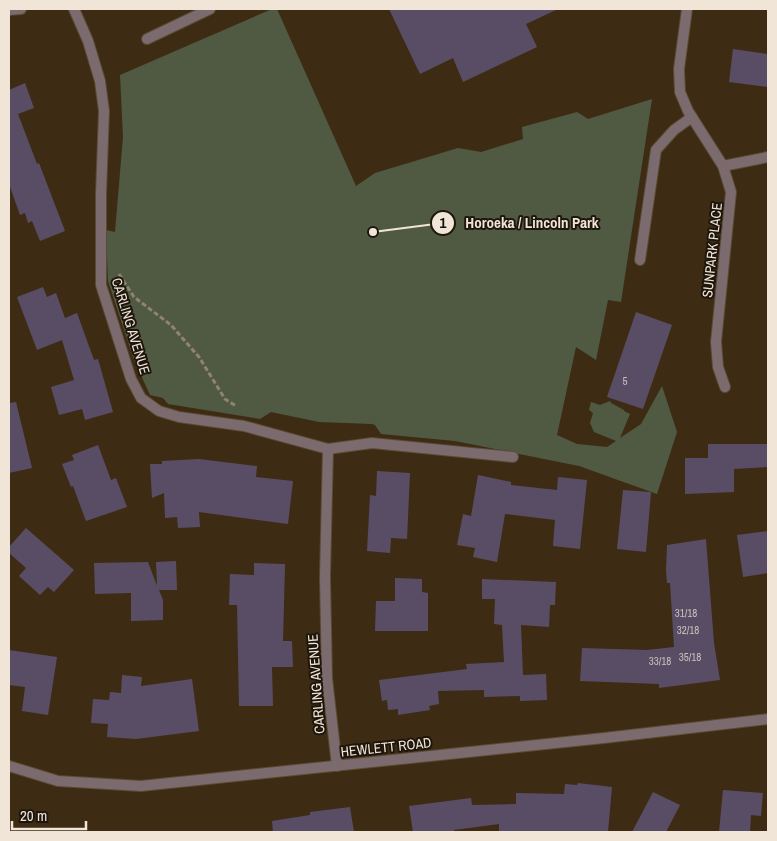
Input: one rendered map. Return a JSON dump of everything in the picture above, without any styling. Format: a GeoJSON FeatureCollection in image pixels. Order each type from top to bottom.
{"type":"FeatureCollection","features":[{"type":"Feature","properties":{"kind":"street"},"geometry":{"type":"LineString","coordinates":[[9,10],[20,9]]}},
{"type":"Feature","properties":{"kind":"street","name":"CARLING AVENUE"},"geometry":{"type":"LineString","coordinates":[[74,9],[88,41],[100,81],[104,111],[101,194],[101,285],[131,379],[141,398],[159,412],[179,418],[244,426],[328,449],[372,443],[513,456]]}},
{"type":"Feature","properties":{"kind":"street"},"geometry":{"type":"LineString","coordinates":[[147,39],[210,9]]}},
{"type":"Feature","properties":{"kind":"street","name":"SUNPARK PLACE"},"geometry":{"type":"LineString","coordinates":[[687,9],[679,69],[680,92],[692,117],[723,166],[731,192],[716,342],[718,367],[725,387]]}},
{"type":"Feature","properties":{"kind":"street"},"geometry":{"type":"LineString","coordinates":[[640,260],[656,150],[674,130],[692,117]]}},
{"type":"Feature","properties":{"kind":"street"},"geometry":{"type":"LineString","coordinates":[[723,166],[768,157]]}},
{"type":"Feature","properties":{"kind":"street","name":"CARLING AVENUE"},"geometry":{"type":"LineString","coordinates":[[328,449],[325,577],[327,678],[337,766]]}},
{"type":"Feature","properties":{"kind":"street","name":"HEWLETT ROAD"},"geometry":{"type":"LineString","coordinates":[[9,766],[58,781],[141,786],[768,718]]}},
{"type":"Feature","properties":{"kind":"path"},"geometry":{"type":"LineString","coordinates":[[114,268],[124,279],[134,296],[170,325],[199,357],[225,399],[239,409]]}},
{"type":"Feature","properties":{"kind":"green space"},"geometry":{"type":"Polygon","coordinates":[[[272,9],[277,9],[356,186],[375,173],[458,148],[481,152],[523,139],[522,127],[577,112],[588,119],[652,99],[621,302],[608,300],[596,360],[576,347],[557,435],[577,444],[607,447],[616,441],[594,432],[590,423],[593,413],[589,410],[591,402],[600,405],[610,401],[630,414],[620,438],[641,424],[662,386],[677,432],[657,494],[579,466],[455,441],[381,434],[375,425],[372,424],[319,422],[271,412],[260,419],[168,404],[163,398],[150,395],[134,360],[108,281],[106,230],[115,232],[123,137],[120,75],[272,9]]]}},
{"type":"Feature","properties":{"kind":"building"},"geometry":{"type":"Polygon","coordinates":[[[389,9],[558,9],[526,24],[537,47],[463,82],[453,58],[420,74],[389,9]]]}},
{"type":"Feature","properties":{"kind":"building"},"geometry":{"type":"Polygon","coordinates":[[[733,49],[768,54],[768,87],[729,82],[733,49]]]}},
{"type":"Feature","properties":{"kind":"building"},"geometry":{"type":"Polygon","coordinates":[[[25,83],[34,108],[18,114],[65,231],[40,241],[32,221],[28,223],[25,213],[20,215],[9,184],[9,90],[25,83]]]}},
{"type":"Feature","properties":{"kind":"building"},"geometry":{"type":"Polygon","coordinates":[[[43,287],[47,297],[56,293],[65,318],[77,313],[94,360],[98,359],[113,412],[85,420],[82,409],[59,415],[51,387],[74,380],[62,340],[37,350],[17,297],[43,287]]]}},
{"type":"Feature","properties":{"kind":"building"},"geometry":{"type":"Polygon","coordinates":[[[636,312],[672,325],[643,409],[607,397],[636,312]]]}},
{"type":"Feature","properties":{"kind":"building"},"geometry":{"type":"Polygon","coordinates":[[[16,402],[32,468],[9,473],[9,403],[16,402]]]}},
{"type":"Feature","properties":{"kind":"building"},"geometry":{"type":"Polygon","coordinates":[[[708,444],[768,444],[768,467],[734,469],[734,492],[685,494],[685,458],[708,458],[708,444]]]}},
{"type":"Feature","properties":{"kind":"building"},"geometry":{"type":"Polygon","coordinates":[[[98,445],[111,480],[116,478],[127,507],[86,521],[73,486],[71,487],[62,464],[74,460],[72,455],[98,445]]]}},
{"type":"Feature","properties":{"kind":"building"},"geometry":{"type":"Polygon","coordinates":[[[199,459],[257,466],[256,477],[293,481],[288,524],[199,512],[200,527],[178,528],[177,517],[165,518],[164,493],[152,498],[150,464],[162,464],[162,461],[199,459]]]}},
{"type":"Feature","properties":{"kind":"building"},"geometry":{"type":"Polygon","coordinates":[[[377,471],[410,473],[407,539],[391,538],[390,553],[367,551],[370,495],[376,496],[377,471]]]}},
{"type":"Feature","properties":{"kind":"building"},"geometry":{"type":"Polygon","coordinates":[[[478,475],[511,482],[511,485],[557,490],[558,477],[587,480],[580,549],[553,546],[555,520],[505,514],[497,562],[473,557],[475,548],[457,545],[463,514],[471,516],[478,475]]]}},
{"type":"Feature","properties":{"kind":"building"},"geometry":{"type":"Polygon","coordinates":[[[623,490],[651,492],[646,552],[617,549],[623,490]]]}},
{"type":"Feature","properties":{"kind":"building"},"geometry":{"type":"Polygon","coordinates":[[[26,528],[74,570],[54,592],[48,587],[40,595],[19,576],[26,568],[9,553],[9,547],[26,528]]]}},
{"type":"Feature","properties":{"kind":"building"},"geometry":{"type":"Polygon","coordinates":[[[768,531],[768,573],[743,577],[737,535],[768,531]]]}},
{"type":"Feature","properties":{"kind":"building"},"geometry":{"type":"Polygon","coordinates":[[[706,539],[714,643],[720,680],[659,688],[659,684],[580,681],[582,648],[647,650],[674,647],[670,583],[667,583],[666,571],[667,545],[706,539]]]}},
{"type":"Feature","properties":{"kind":"building"},"geometry":{"type":"Polygon","coordinates":[[[176,561],[177,590],[159,590],[163,600],[163,620],[131,621],[131,593],[95,594],[94,563],[148,562],[157,586],[156,562],[176,561]]]}},
{"type":"Feature","properties":{"kind":"building"},"geometry":{"type":"Polygon","coordinates":[[[254,563],[285,564],[283,641],[292,641],[293,667],[272,667],[273,706],[239,706],[237,605],[229,605],[230,574],[254,575],[254,563]]]}},
{"type":"Feature","properties":{"kind":"building"},"geometry":{"type":"Polygon","coordinates":[[[395,578],[422,579],[422,592],[428,593],[428,631],[375,631],[376,601],[395,601],[395,578]]]}},
{"type":"Feature","properties":{"kind":"building"},"geometry":{"type":"Polygon","coordinates":[[[482,579],[556,582],[555,605],[550,605],[549,627],[521,625],[523,675],[546,674],[547,700],[520,701],[520,696],[484,697],[484,690],[438,691],[439,704],[429,706],[430,710],[398,715],[398,709],[388,710],[387,700],[382,701],[379,680],[467,669],[466,664],[504,662],[502,625],[494,624],[495,599],[482,599],[482,579]]]}},
{"type":"Feature","properties":{"kind":"building"},"geometry":{"type":"Polygon","coordinates":[[[9,650],[57,657],[48,715],[22,711],[25,687],[9,685],[9,650]]]}},
{"type":"Feature","properties":{"kind":"building"},"geometry":{"type":"Polygon","coordinates":[[[122,675],[142,677],[141,686],[192,679],[199,731],[136,739],[107,737],[108,724],[91,723],[93,699],[109,700],[110,692],[121,693],[122,675]]]}},
{"type":"Feature","properties":{"kind":"building"},"geometry":{"type":"Polygon","coordinates":[[[578,783],[612,787],[608,832],[499,832],[499,824],[454,830],[454,832],[413,832],[409,806],[471,798],[472,805],[516,804],[516,793],[564,794],[565,784],[577,785],[578,783]]]}},
{"type":"Feature","properties":{"kind":"building"},"geometry":{"type":"Polygon","coordinates":[[[723,790],[763,793],[761,816],[751,815],[750,832],[719,832],[723,790]]]}},
{"type":"Feature","properties":{"kind":"building"},"geometry":{"type":"Polygon","coordinates":[[[653,792],[680,805],[666,832],[632,832],[653,792]]]}},
{"type":"Feature","properties":{"kind":"building"},"geometry":{"type":"Polygon","coordinates":[[[350,807],[354,832],[273,832],[272,821],[310,815],[310,812],[350,807]]]}},
{"type":"Feature","properties":{"kind":"place","name":"Horoeka / Lincoln Park"},"geometry":{"type":"Point","coordinates":[373,232]}}]}
